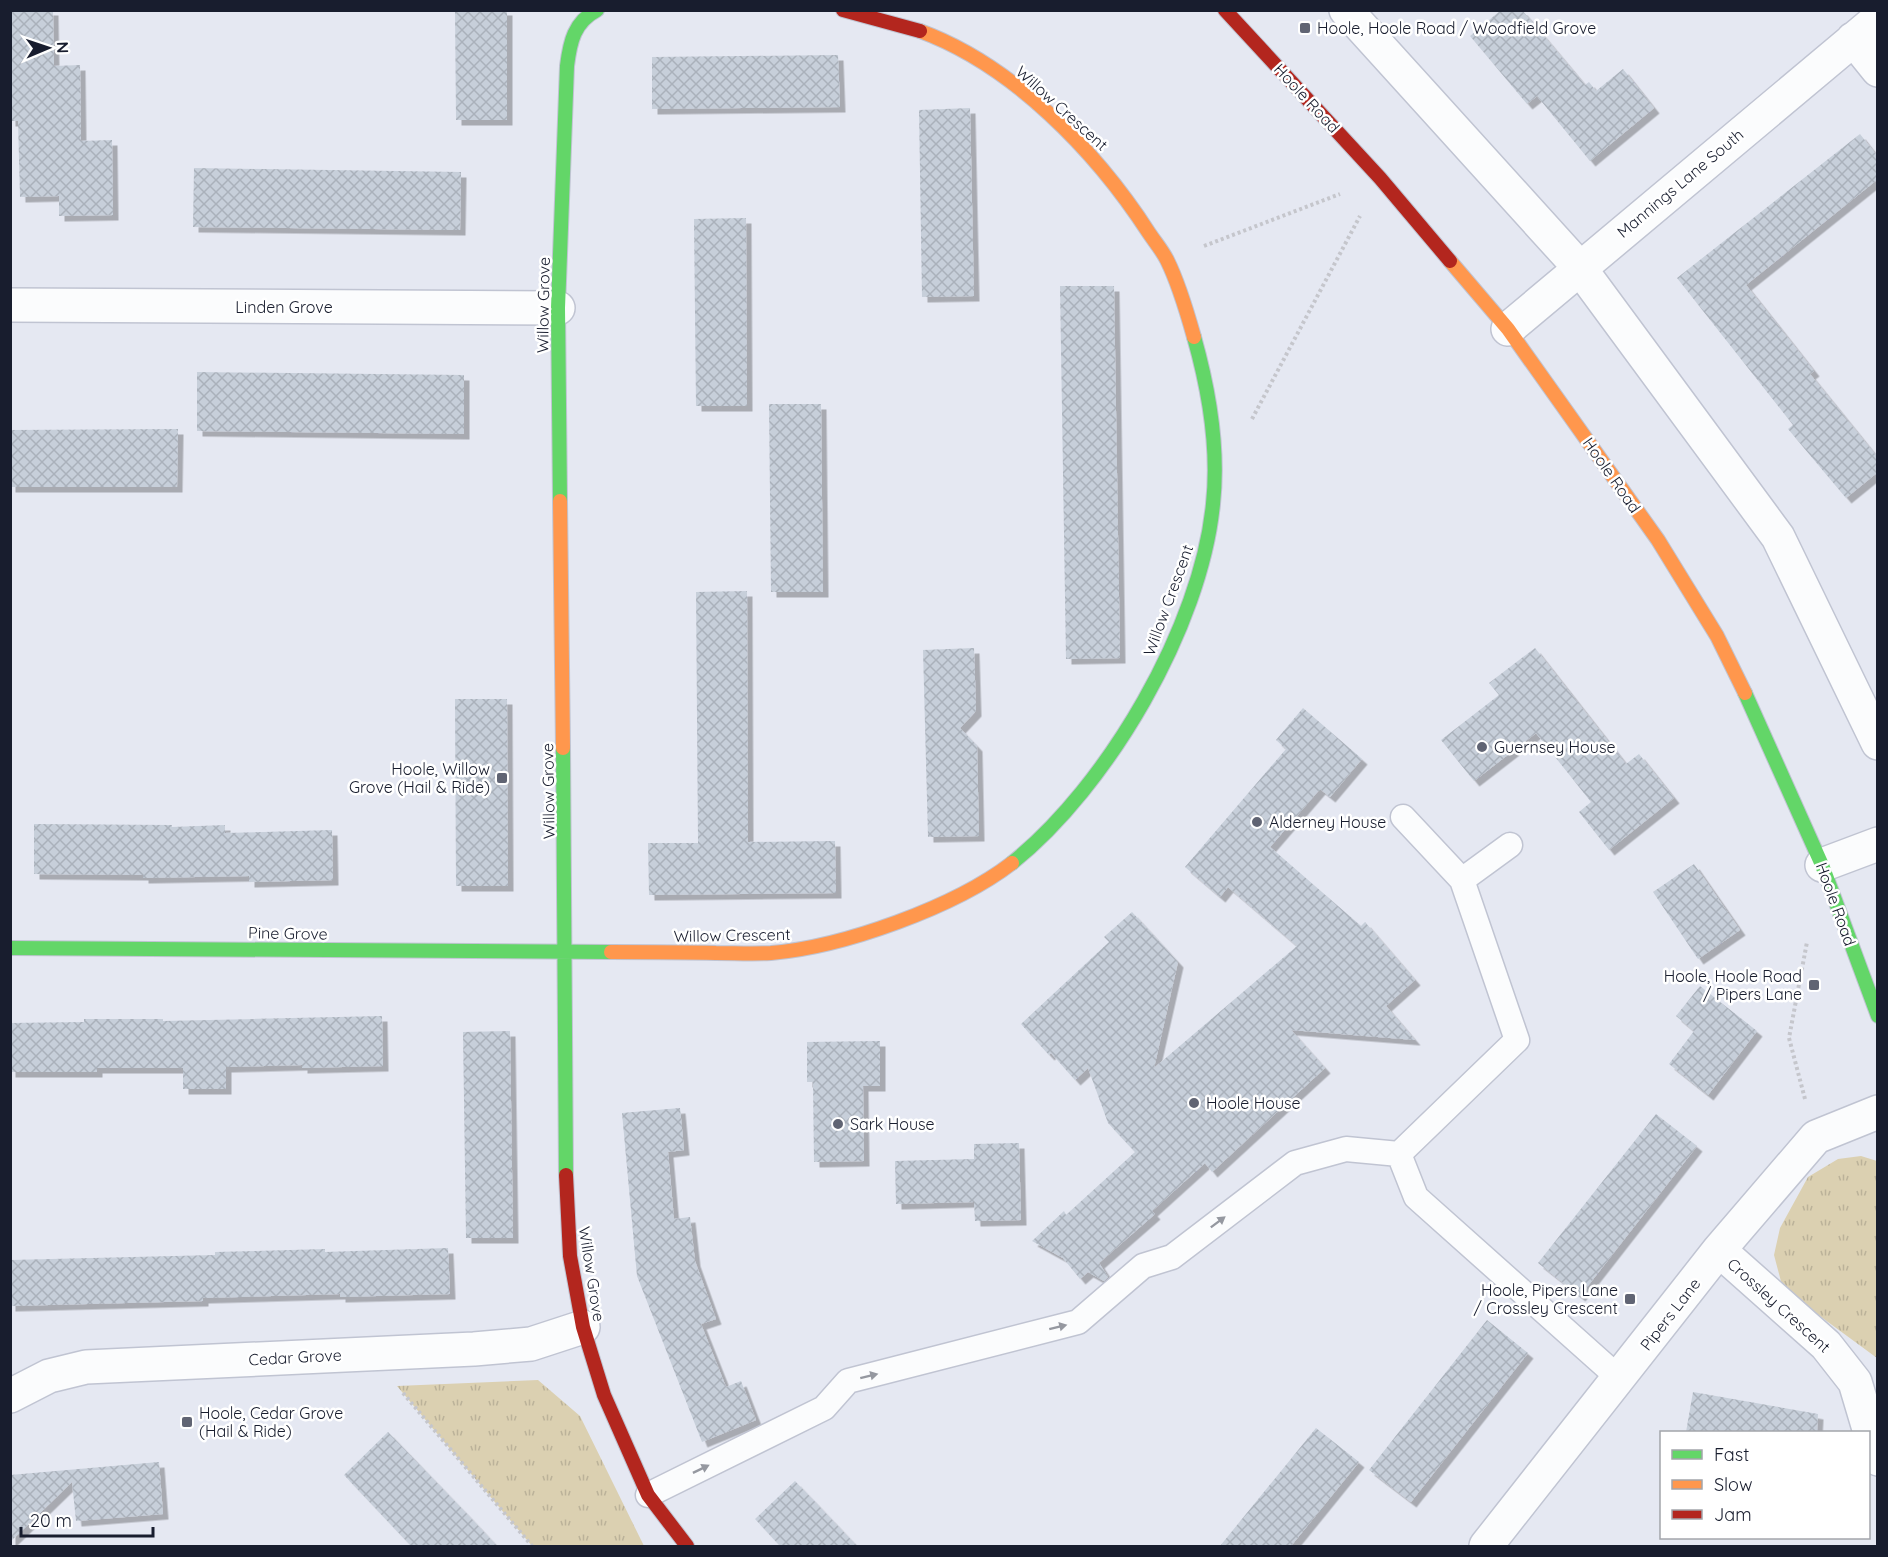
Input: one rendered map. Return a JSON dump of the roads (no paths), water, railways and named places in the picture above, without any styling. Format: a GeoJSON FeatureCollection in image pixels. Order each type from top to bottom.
{"type":"FeatureCollection","features":[{"type":"Feature","properties":{"kind":"main road","name":"Willow Crescent"},"geometry":{"type":"LineString","coordinates":[[566,952],[769,953],[808,948],[847,939],[887,925],[969,891],[993,877],[1037,841],[1106,763],[1128,731],[1169,650],[1210,531],[1214,458],[1207,399],[1195,338],[1167,260],[1134,207],[1084,146],[997,72],[958,47],[914,29],[843,10]]}},
{"type":"Feature","properties":{"kind":"main road","name":"Hoole Road"},"geometry":{"type":"LineString","coordinates":[[1225,10],[1380,178],[1508,328],[1658,540],[1717,636],[1761,728],[1822,865],[1878,1016]]}},
{"type":"Feature","properties":{"kind":"main road","name":"Willow Grove"},"geometry":{"type":"LineString","coordinates":[[592,13],[572,36],[567,66],[558,308],[566,952],[566,1200],[570,1256],[583,1327],[604,1395],[648,1494],[687,1546]]}},
{"type":"Feature","properties":{"kind":"main road","name":"Pine Grove"},"geometry":{"type":"LineString","coordinates":[[10,948],[566,952]]}},
{"type":"Feature","properties":{"kind":"street"},"geometry":{"type":"LineString","coordinates":[[1346,10],[1579,267],[1778,537],[1878,743]]}},
{"type":"Feature","properties":{"kind":"street","name":"Mannings Lane South"},"geometry":{"type":"LineString","coordinates":[[1508,328],[1865,29],[1878,70]]}},
{"type":"Feature","properties":{"kind":"street","name":"Linden Grove"},"geometry":{"type":"LineString","coordinates":[[10,305],[558,308]]}},
{"type":"Feature","properties":{"kind":"street"},"geometry":{"type":"LineString","coordinates":[[1822,865],[1878,844]]}},
{"type":"Feature","properties":{"kind":"street","name":"Pipers Lane"},"geometry":{"type":"LineString","coordinates":[[1486,1546],[1620,1379],[1719,1250],[1816,1137],[1878,1112]]}},
{"type":"Feature","properties":{"kind":"street","name":"Crossley Crescent"},"geometry":{"type":"LineString","coordinates":[[1719,1250],[1826,1345],[1855,1382],[1870,1431]]}},
{"type":"Feature","properties":{"kind":"street","name":"Cedar Grove"},"geometry":{"type":"LineString","coordinates":[[10,1395],[49,1376],[86,1367],[474,1349],[531,1344],[583,1327]]}},
{"type":"Feature","properties":{"kind":"street","name":"Crossley Crescent"},"geometry":{"type":"LineString","coordinates":[[1870,1432],[1878,1459]]}},
{"type":"Feature","properties":{"kind":"lane"},"geometry":{"type":"LineString","coordinates":[[648,1494],[825,1408],[848,1381],[1078,1322],[1143,1266],[1172,1257],[1294,1163],[1346,1149],[1399,1154],[1517,1040],[1462,880],[1403,817]]}},
{"type":"Feature","properties":{"kind":"lane"},"geometry":{"type":"LineString","coordinates":[[1462,880],[1510,845]]}},
{"type":"Feature","properties":{"kind":"lane"},"geometry":{"type":"LineString","coordinates":[[1399,1154],[1416,1197],[1620,1379]]}},
{"type":"Feature","properties":{"kind":"place","name":"Hoole, Hoole Road / Woodfield Grove"},"geometry":{"type":"Point","coordinates":[1305,28]}},
{"type":"Feature","properties":{"kind":"place","name":"Guernsey House"},"geometry":{"type":"Point","coordinates":[1482,747]}},
{"type":"Feature","properties":{"kind":"place","name":"Hoole, Willow Grove (Hail & Ride)"},"geometry":{"type":"Point","coordinates":[502,778]}},
{"type":"Feature","properties":{"kind":"place","name":"Alderney House"},"geometry":{"type":"Point","coordinates":[1257,822]}},
{"type":"Feature","properties":{"kind":"place","name":"Hoole, Hoole Road / Pipers Lane"},"geometry":{"type":"Point","coordinates":[1814,985]}},
{"type":"Feature","properties":{"kind":"place","name":"Hoole House"},"geometry":{"type":"Point","coordinates":[1194,1103]}},
{"type":"Feature","properties":{"kind":"place","name":"Sark House"},"geometry":{"type":"Point","coordinates":[838,1124]}},
{"type":"Feature","properties":{"kind":"place","name":"Hoole, Pipers Lane / Crossley Crescent"},"geometry":{"type":"Point","coordinates":[1630,1299]}},
{"type":"Feature","properties":{"kind":"place","name":"Hoole, Cedar Grove (Hail & Ride)"},"geometry":{"type":"Point","coordinates":[187,1422]}}]}
